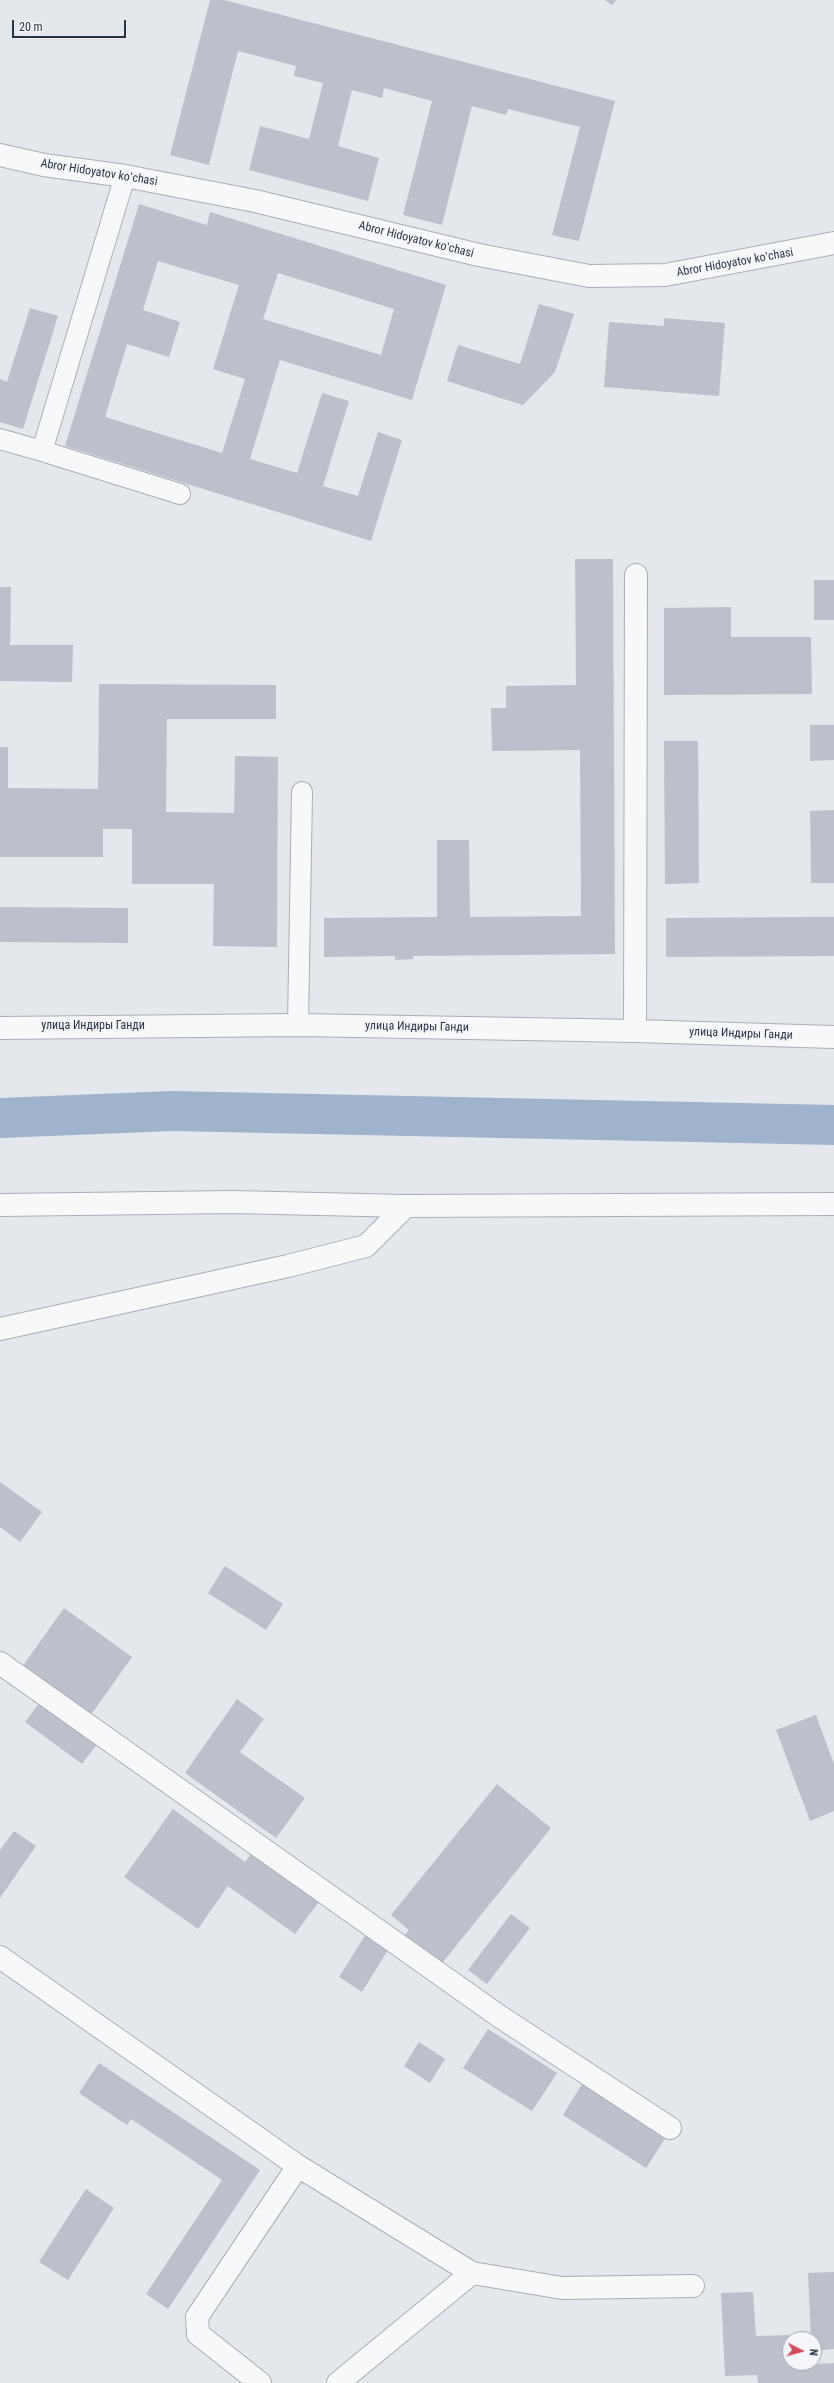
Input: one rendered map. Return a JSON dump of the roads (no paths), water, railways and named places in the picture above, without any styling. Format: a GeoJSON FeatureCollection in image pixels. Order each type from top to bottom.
{"type":"FeatureCollection","features":[{"type":"Feature","properties":{"kind":"street","name":"Abror Hidoyatov koʻchasi"},"geometry":{"type":"LineString","coordinates":[[0,155],[44,165],[125,176],[255,201],[479,255],[589,276],[665,275],[792,253],[834,243]]}},
{"type":"Feature","properties":{"kind":"street"},"geometry":{"type":"LineString","coordinates":[[635,1031],[636,575]]}},
{"type":"Feature","properties":{"kind":"street","name":"улица Индиры Ганди"},"geometry":{"type":"LineString","coordinates":[[0,1028],[298,1025],[635,1031],[834,1037]]}},
{"type":"Feature","properties":{"kind":"street"},"geometry":{"type":"LineString","coordinates":[[0,1205],[233,1202],[406,1206],[834,1204]]}},
{"type":"Feature","properties":{"kind":"street"},"geometry":{"type":"LineString","coordinates":[[0,1329],[288,1266],[366,1246],[406,1206]]}},
{"type":"Feature","properties":{"kind":"street"},"geometry":{"type":"LineString","coordinates":[[0,1663],[499,2016],[670,2128]]}},
{"type":"Feature","properties":{"kind":"street"},"geometry":{"type":"LineString","coordinates":[[0,1957],[298,2166],[472,2273],[562,2288],[693,2286]]}},
{"type":"Feature","properties":{"kind":"street"},"geometry":{"type":"LineString","coordinates":[[260,2383],[198,2334],[197,2317],[298,2166]]}},
{"type":"Feature","properties":{"kind":"street"},"geometry":{"type":"LineString","coordinates":[[338,2383],[472,2273]]}},
{"type":"Feature","properties":{"kind":"lane"},"geometry":{"type":"LineString","coordinates":[[42,451],[125,176]]}},
{"type":"Feature","properties":{"kind":"lane"},"geometry":{"type":"LineString","coordinates":[[0,439],[180,494]]}},
{"type":"Feature","properties":{"kind":"lane"},"geometry":{"type":"LineString","coordinates":[[298,1025],[302,792]]}},
{"type":"Feature","properties":{"kind":"waterway"},"geometry":{"type":"LineString","coordinates":[[0,1118],[172,1111],[834,1125]]}}]}
